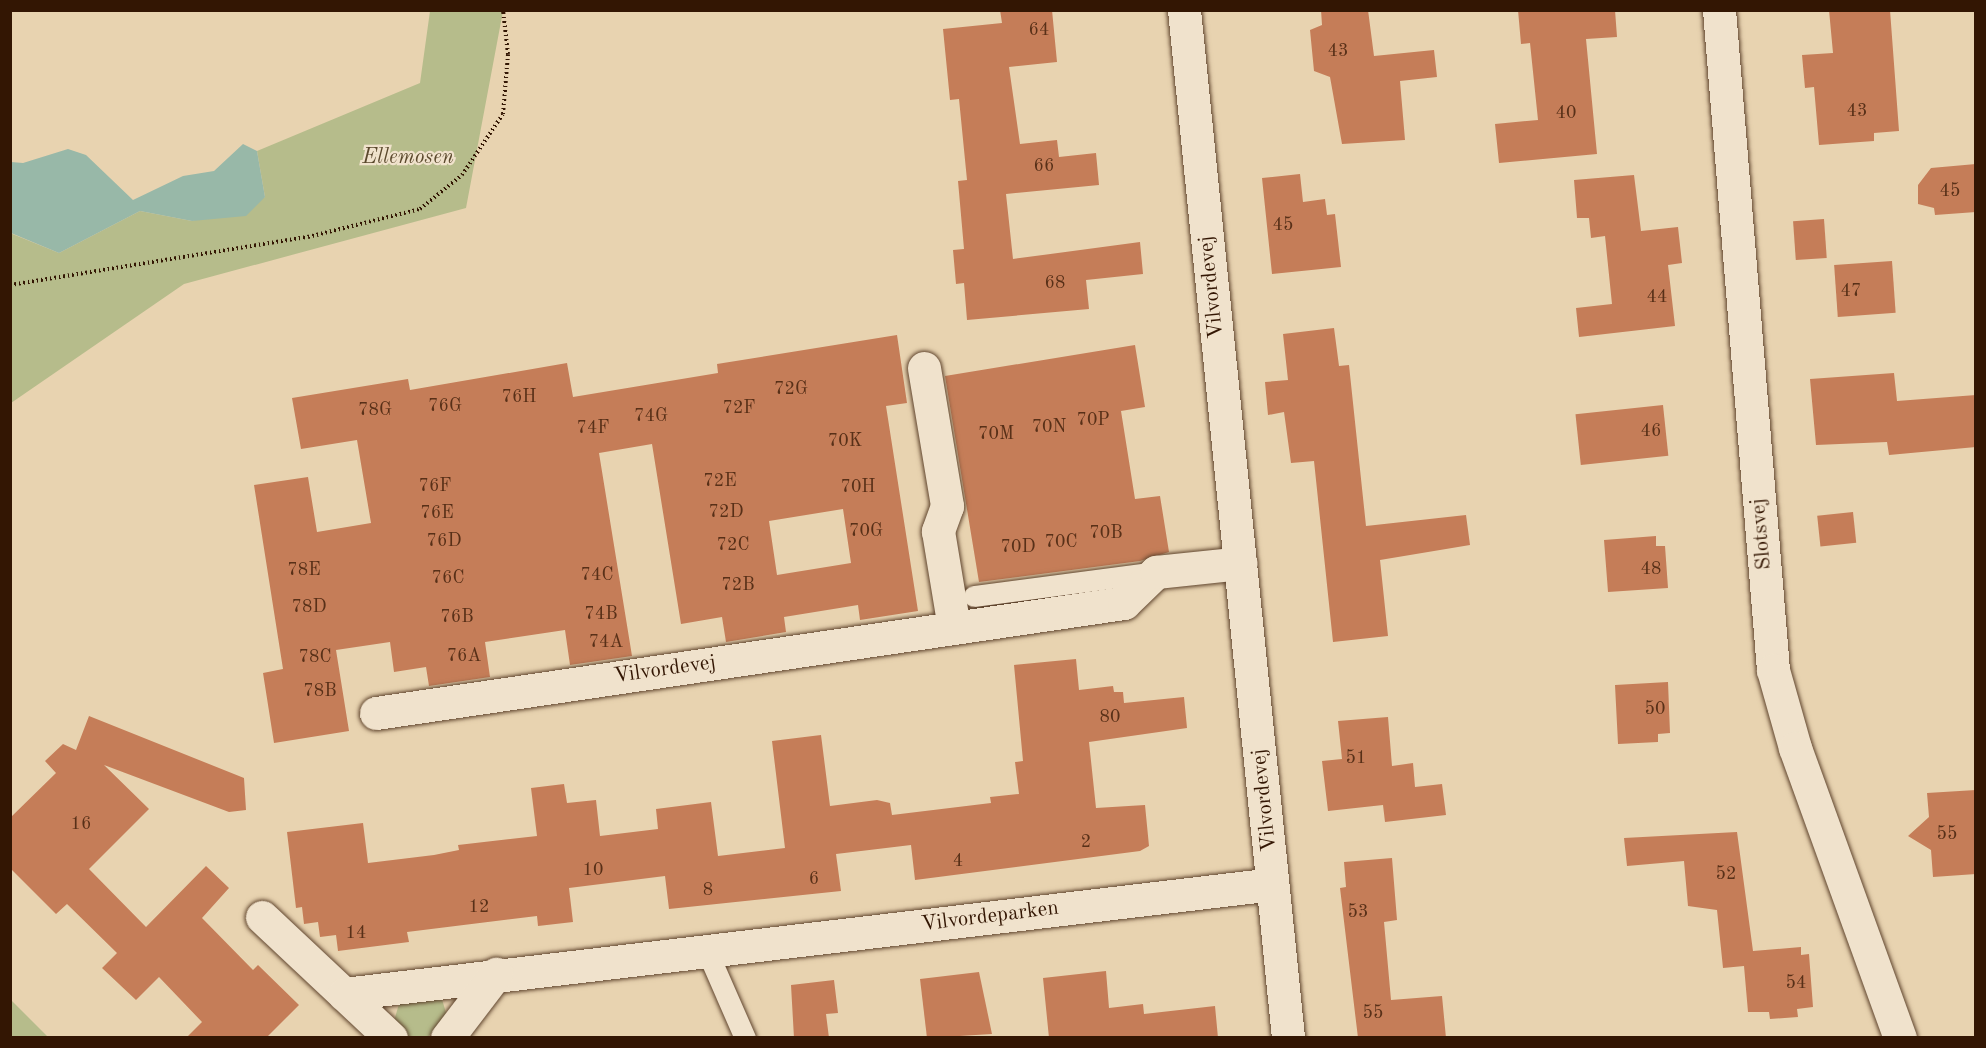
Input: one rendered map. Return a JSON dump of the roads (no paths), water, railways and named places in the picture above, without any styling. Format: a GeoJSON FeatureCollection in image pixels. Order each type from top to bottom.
{"type":"FeatureCollection","features":[{"type":"Feature","properties":{"kind":"street","name":"Vilvordevej"},"geometry":{"type":"LineString","coordinates":[[1184,10],[1288,1038]]}},
{"type":"Feature","properties":{"kind":"street","name":"Slotsvej"},"geometry":{"type":"LineString","coordinates":[[1719,10],[1773,670],[1794,748],[1900,1038]]}},
{"type":"Feature","properties":{"kind":"street"},"geometry":{"type":"LineString","coordinates":[[924,368],[946,506],[938,531],[954,628]]}},
{"type":"Feature","properties":{"kind":"street"},"geometry":{"type":"LineString","coordinates":[[1156,572],[1241,563]]}},
{"type":"Feature","properties":{"kind":"street","name":"Vilvordevej"},"geometry":{"type":"LineString","coordinates":[[376,713],[1124,603],[1156,572]]}},
{"type":"Feature","properties":{"kind":"street","name":"Vilvordeparken"},"geometry":{"type":"LineString","coordinates":[[344,994],[496,974],[1273,884]]}},
{"type":"Feature","properties":{"kind":"street"},"geometry":{"type":"LineString","coordinates":[[262,917],[391,1038]]}},
{"type":"Feature","properties":{"kind":"street"},"geometry":{"type":"LineString","coordinates":[[447,1038],[496,974]]}},
{"type":"Feature","properties":{"kind":"lane"},"geometry":{"type":"LineString","coordinates":[[974,596],[1156,572]]}},
{"type":"Feature","properties":{"kind":"lane"},"geometry":{"type":"LineString","coordinates":[[707,951],[745,1038]]}},
{"type":"Feature","properties":{"kind":"park label","name":"Ellemosen"},"geometry":{"type":"Point","coordinates":[408,158]}}]}
